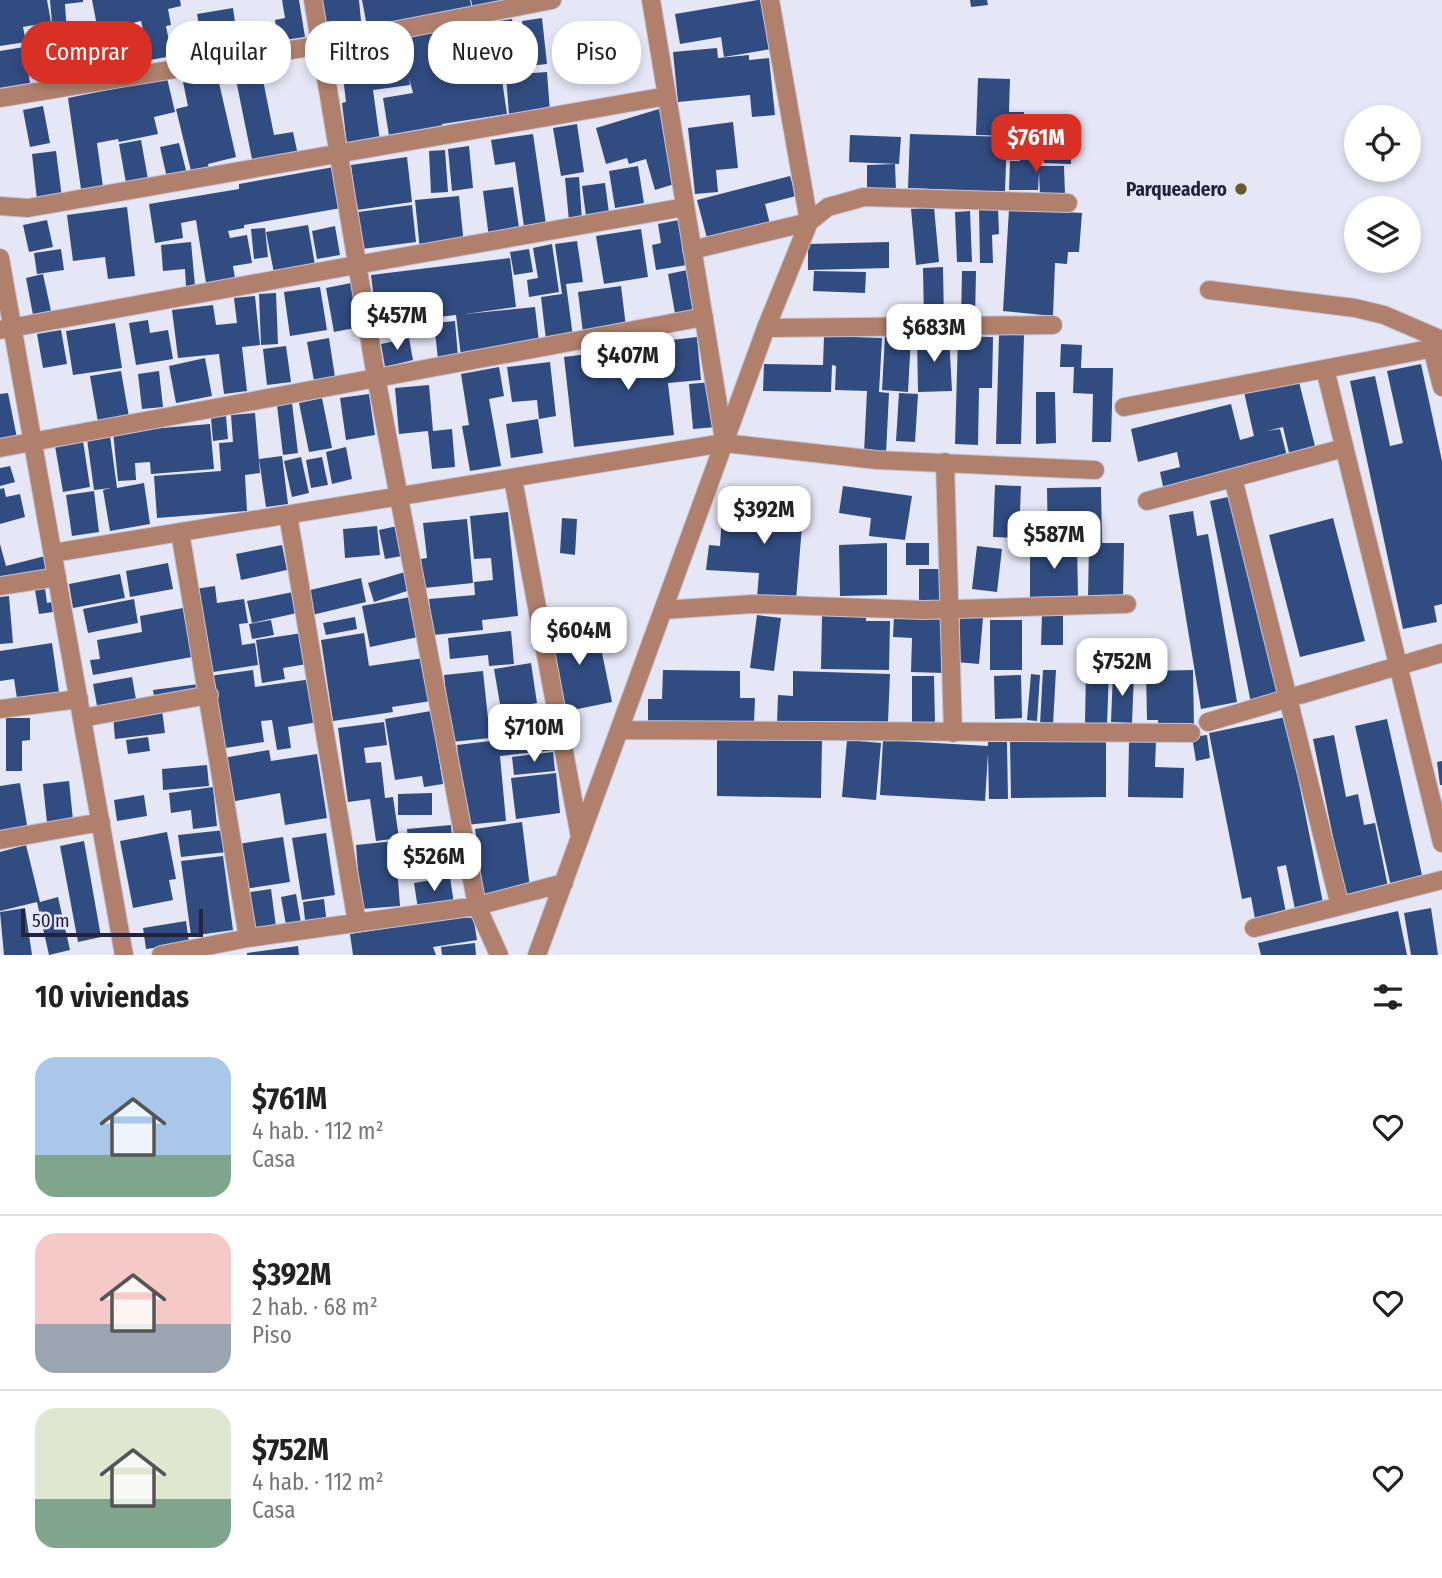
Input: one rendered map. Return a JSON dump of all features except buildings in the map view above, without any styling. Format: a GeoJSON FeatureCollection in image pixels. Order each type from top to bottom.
{"type":"FeatureCollection","features":[{"type":"Feature","properties":{"kind":"street"},"geometry":{"type":"LineString","coordinates":[[313,0],[317,21]]}},
{"type":"Feature","properties":{"kind":"street"},"geometry":{"type":"LineString","coordinates":[[414,27],[552,0]]}},
{"type":"Feature","properties":{"kind":"street"},"geometry":{"type":"LineString","coordinates":[[537,955],[766,328],[809,222],[770,0]]}},
{"type":"Feature","properties":{"kind":"street"},"geometry":{"type":"LineString","coordinates":[[655,1],[667,96],[724,443]]}},
{"type":"Feature","properties":{"kind":"street"},"geometry":{"type":"LineString","coordinates":[[0,98],[305,48]]}},
{"type":"Feature","properties":{"kind":"street"},"geometry":{"type":"LineString","coordinates":[[328,84],[376,377],[477,906],[499,955]]}},
{"type":"Feature","properties":{"kind":"street"},"geometry":{"type":"LineString","coordinates":[[0,206],[28,208],[667,96]]}},
{"type":"Feature","properties":{"kind":"street"},"geometry":{"type":"LineString","coordinates":[[692,250],[809,222],[828,206],[864,197],[1068,203]]}},
{"type":"Feature","properties":{"kind":"street"},"geometry":{"type":"LineString","coordinates":[[6,330],[685,207]]}},
{"type":"Feature","properties":{"kind":"street"},"geometry":{"type":"LineString","coordinates":[[0,258],[6,330],[33,441],[124,955]]}},
{"type":"Feature","properties":{"kind":"street"},"geometry":{"type":"LineString","coordinates":[[1209,290],[1355,308],[1384,315],[1439,344]]}},
{"type":"Feature","properties":{"kind":"street"},"geometry":{"type":"LineString","coordinates":[[0,447],[704,317]]}},
{"type":"Feature","properties":{"kind":"street"},"geometry":{"type":"LineString","coordinates":[[766,328],[1053,325]]}},
{"type":"Feature","properties":{"kind":"street"},"geometry":{"type":"LineString","coordinates":[[1124,407],[1325,369],[1439,344]]}},
{"type":"Feature","properties":{"kind":"street"},"geometry":{"type":"LineString","coordinates":[[1439,344],[1442,387]]}},
{"type":"Feature","properties":{"kind":"street"},"geometry":{"type":"LineString","coordinates":[[1325,369],[1442,843]]}},
{"type":"Feature","properties":{"kind":"street"},"geometry":{"type":"LineString","coordinates":[[52,553],[724,443],[877,460],[945,461],[1095,470]]}},
{"type":"Feature","properties":{"kind":"street"},"geometry":{"type":"LineString","coordinates":[[1147,501],[1344,448]]}},
{"type":"Feature","properties":{"kind":"street"},"geometry":{"type":"LineString","coordinates":[[945,461],[953,733]]}},
{"type":"Feature","properties":{"kind":"street"},"geometry":{"type":"LineString","coordinates":[[1233,478],[1340,906]]}},
{"type":"Feature","properties":{"kind":"street"},"geometry":{"type":"LineString","coordinates":[[513,479],[580,837]]}},
{"type":"Feature","properties":{"kind":"street"},"geometry":{"type":"LineString","coordinates":[[288,515],[357,923]]}},
{"type":"Feature","properties":{"kind":"street"},"geometry":{"type":"LineString","coordinates":[[180,533],[248,939]]}},
{"type":"Feature","properties":{"kind":"street"},"geometry":{"type":"LineString","coordinates":[[0,586],[57,577]]}},
{"type":"Feature","properties":{"kind":"street"},"geometry":{"type":"LineString","coordinates":[[663,610],[752,604],[948,609],[1127,604]]}},
{"type":"Feature","properties":{"kind":"street"},"geometry":{"type":"LineString","coordinates":[[1208,722],[1442,653]]}},
{"type":"Feature","properties":{"kind":"street"},"geometry":{"type":"LineString","coordinates":[[82,718],[209,695]]}},
{"type":"Feature","properties":{"kind":"street"},"geometry":{"type":"LineString","coordinates":[[0,709],[79,699]]}},
{"type":"Feature","properties":{"kind":"street"},"geometry":{"type":"LineString","coordinates":[[620,730],[1191,733]]}},
{"type":"Feature","properties":{"kind":"street"},"geometry":{"type":"LineString","coordinates":[[0,840],[101,822]]}},
{"type":"Feature","properties":{"kind":"street"},"geometry":{"type":"LineString","coordinates":[[1254,928],[1442,880]]}},
{"type":"Feature","properties":{"kind":"street"},"geometry":{"type":"LineString","coordinates":[[162,955],[248,939],[477,906],[564,883]]}},
{"type":"Feature","properties":{"kind":"place","name":"Parqueadero"},"geometry":{"type":"Point","coordinates":[1241,189]}}]}
